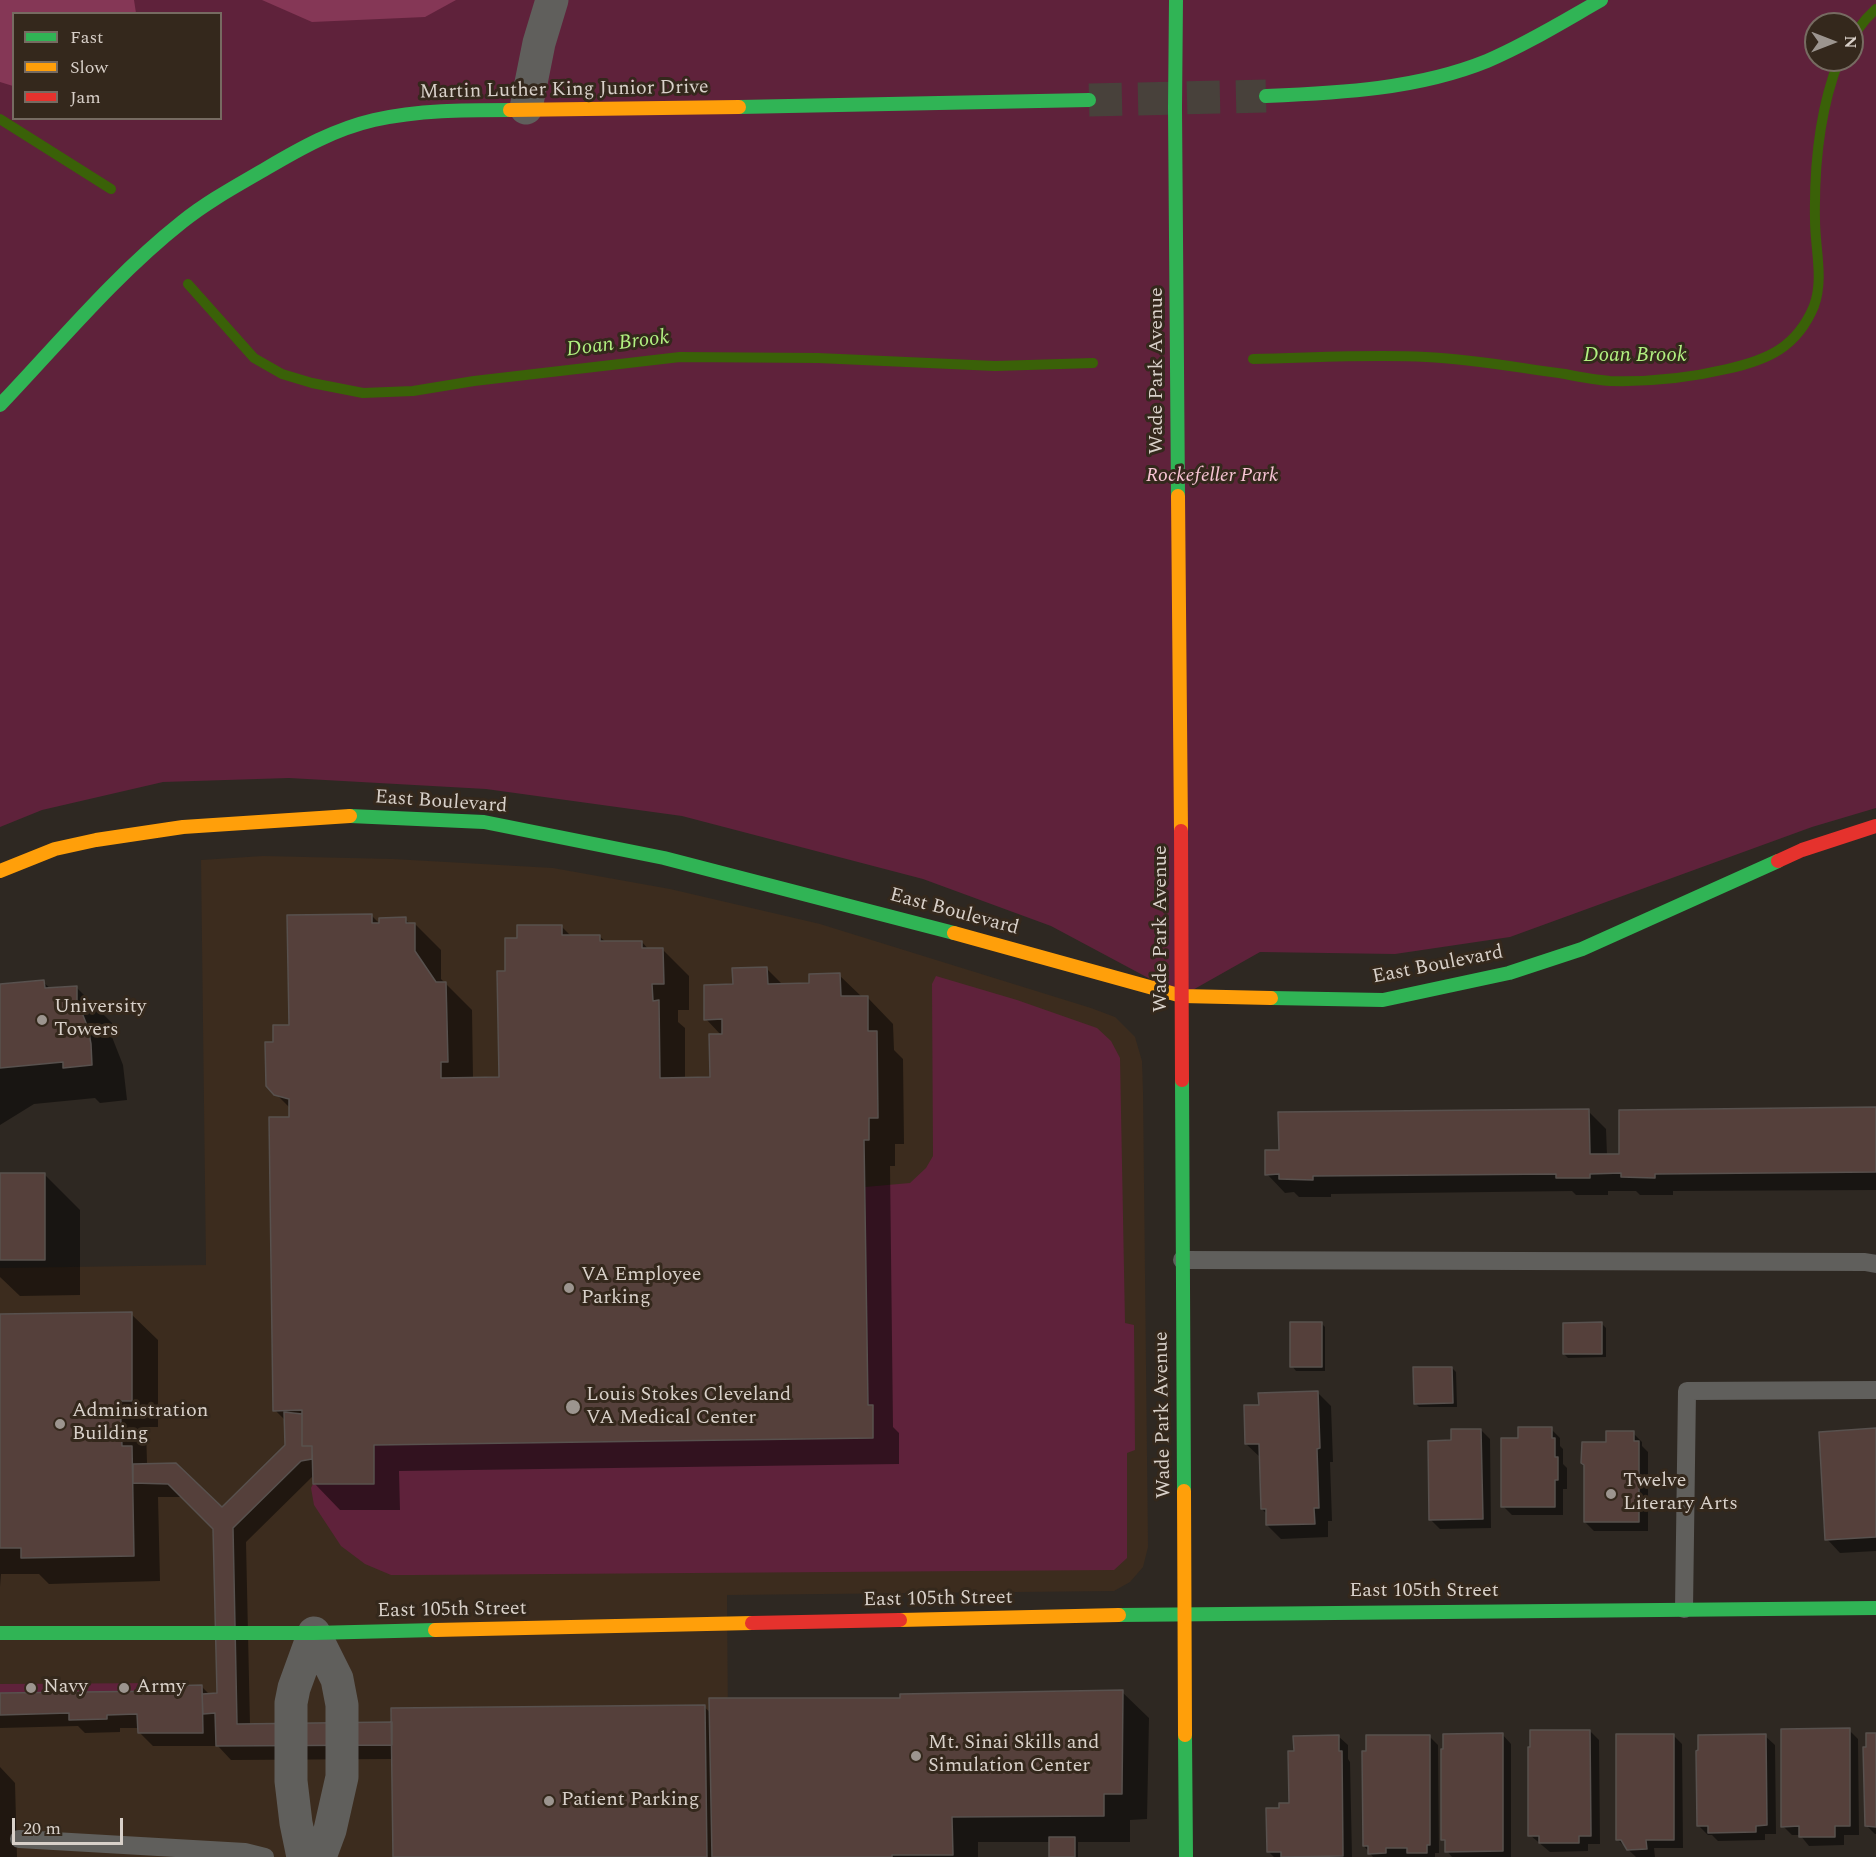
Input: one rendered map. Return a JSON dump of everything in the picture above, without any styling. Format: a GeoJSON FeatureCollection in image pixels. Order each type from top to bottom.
{"type":"FeatureCollection","features":[{"type":"Feature","properties":{"kind":"street"},"geometry":{"type":"LineString","coordinates":[[526,108],[539,43],[552,0]]}},
{"type":"Feature","properties":{"kind":"street","name":"Wade Park Avenue"},"geometry":{"type":"LineString","coordinates":[[1176,0],[1186,1857]]}},
{"type":"Feature","properties":{"kind":"street"},"geometry":{"type":"LineString","coordinates":[[1266,96],[1354,91],[1419,82],[1461,70],[1523,44],[1601,0]]}},
{"type":"Feature","properties":{"kind":"street","name":"Martin Luther King Junior Drive"},"geometry":{"type":"LineString","coordinates":[[0,405],[127,270],[183,221],[288,156],[339,131],[374,120],[452,110],[1089,100]]}},
{"type":"Feature","properties":{"kind":"street","name":"East Boulevard"},"geometry":{"type":"LineString","coordinates":[[0,871],[55,849],[96,840],[183,827],[355,816],[484,822],[664,858],[911,921],[1182,996],[1233,999],[1383,1000],[1509,974],[1582,949],[1802,850],[1876,826]]}},
{"type":"Feature","properties":{"kind":"street","name":"East 105th Street"},"geometry":{"type":"LineString","coordinates":[[0,1633],[314,1633],[1185,1613],[1876,1608]]}},
{"type":"Feature","properties":{"kind":"street"},"geometry":{"type":"LineString","coordinates":[[303,1857],[291,1781],[291,1703],[294,1688],[314,1633]]}},
{"type":"Feature","properties":{"kind":"street"},"geometry":{"type":"LineString","coordinates":[[314,1633],[337,1679],[342,1705],[342,1777],[330,1830],[320,1857]]}},
{"type":"Feature","properties":{"kind":"lane"},"geometry":{"type":"LineString","coordinates":[[1182,1260],[1865,1262],[1876,1264]]}},
{"type":"Feature","properties":{"kind":"lane"},"geometry":{"type":"LineString","coordinates":[[1684,1609],[1687,1391],[1876,1390]]}},
{"type":"Feature","properties":{"kind":"lane"},"geometry":{"type":"LineString","coordinates":[[19,1839],[245,1851],[265,1857]]}},
{"type":"Feature","properties":{"kind":"shaded area"},"geometry":{"type":"Polygon","coordinates":[[[0,0],[134,0],[136,12],[12,12],[12,86],[0,82],[0,0]]]}},
{"type":"Feature","properties":{"kind":"shaded area"},"geometry":{"type":"Polygon","coordinates":[[[262,0],[456,0],[425,17],[312,22],[262,0]]]}},
{"type":"Feature","properties":{"kind":"shaded area","name":"Louis Stokes Cleveland VA Medical Center"},"geometry":{"type":"Polygon","coordinates":[[[263,856],[393,859],[553,868],[670,889],[820,924],[1115,1017],[1135,1037],[1142,1061],[1148,1547],[1143,1567],[1130,1582],[1114,1591],[727,1595],[729,1857],[0,1857],[0,1268],[206,1265],[201,860],[263,856]]]}},
{"type":"Feature","properties":{"kind":"green space","name":"Rockefeller Park"},"geometry":{"type":"Polygon","coordinates":[[[0,0],[1876,0],[1876,808],[1812,827],[1510,937],[1395,954],[1260,952],[1182,996],[1051,926],[923,879],[682,816],[486,789],[289,778],[163,782],[42,810],[0,827],[0,0]]]}},
{"type":"Feature","properties":{"kind":"green space"},"geometry":{"type":"Polygon","coordinates":[[[936,976],[1017,1000],[1097,1028],[1111,1041],[1120,1058],[1125,1323],[1134,1325],[1135,1450],[1127,1453],[1127,1558],[1114,1570],[391,1575],[365,1564],[341,1546],[314,1505],[311,1488],[313,1484],[374,1484],[374,1445],[873,1438],[873,1405],[868,1405],[865,1187],[910,1183],[926,1168],[933,1156],[932,984],[936,976]]]}},
{"type":"Feature","properties":{"kind":"green space"},"geometry":{"type":"Polygon","coordinates":[[[163,1683],[163,1691],[0,1693],[0,1684],[163,1683]]]}},
{"type":"Feature","properties":{"kind":"building","name":"VA Employee Parking"},"geometry":{"type":"Polygon","coordinates":[[[372,914],[372,923],[379,923],[379,918],[406,917],[406,923],[415,923],[415,951],[436,982],[446,982],[448,1062],[441,1062],[441,1078],[499,1077],[497,971],[505,971],[505,938],[517,938],[517,925],[562,925],[562,935],[600,935],[600,941],[642,941],[642,948],[663,948],[664,984],[652,984],[653,1001],[659,1000],[660,1078],[710,1077],[709,1034],[722,1034],[722,1019],[704,1020],[704,985],[733,984],[732,968],[767,967],[768,984],[809,983],[809,974],[840,973],[841,996],[868,996],[868,1031],[877,1031],[878,1118],[869,1118],[869,1140],[864,1140],[868,1405],[873,1405],[873,1438],[374,1445],[374,1484],[313,1484],[312,1446],[302,1446],[302,1410],[273,1411],[269,1117],[289,1117],[289,1099],[274,1095],[266,1086],[265,1042],[273,1042],[273,1025],[289,1025],[287,915],[372,914]]]}},
{"type":"Feature","properties":{"kind":"building","name":"University Towers"},"geometry":{"type":"Polygon","coordinates":[[[44,980],[45,988],[77,986],[77,1000],[88,1028],[92,1065],[63,1068],[63,1062],[0,1068],[0,984],[44,980]]]}},
{"type":"Feature","properties":{"kind":"building"},"geometry":{"type":"Polygon","coordinates":[[[1876,1107],[1876,1172],[1655,1174],[1655,1178],[1621,1177],[1621,1173],[1590,1174],[1590,1178],[1556,1178],[1556,1174],[1313,1176],[1313,1180],[1279,1179],[1279,1174],[1265,1175],[1265,1150],[1279,1150],[1278,1112],[1589,1109],[1590,1154],[1619,1154],[1619,1110],[1876,1107]]]}},
{"type":"Feature","properties":{"kind":"building"},"geometry":{"type":"Polygon","coordinates":[[[0,1173],[45,1173],[45,1260],[0,1260],[0,1173]]]}},
{"type":"Feature","properties":{"kind":"building","name":"Administration Building"},"geometry":{"type":"Polygon","coordinates":[[[132,1312],[132,1401],[120,1401],[122,1446],[132,1446],[134,1556],[21,1558],[21,1548],[0,1548],[0,1314],[132,1312]]]}},
{"type":"Feature","properties":{"kind":"building"},"geometry":{"type":"Polygon","coordinates":[[[1290,1322],[1322,1322],[1322,1367],[1290,1367],[1290,1322]]]}},
{"type":"Feature","properties":{"kind":"building"},"geometry":{"type":"Polygon","coordinates":[[[1602,1322],[1602,1354],[1563,1354],[1563,1323],[1602,1322]]]}},
{"type":"Feature","properties":{"kind":"building"},"geometry":{"type":"Polygon","coordinates":[[[1413,1367],[1452,1367],[1453,1403],[1414,1404],[1413,1367]]]}},
{"type":"Feature","properties":{"kind":"building"},"geometry":{"type":"Polygon","coordinates":[[[1318,1391],[1319,1508],[1314,1508],[1315,1524],[1266,1525],[1266,1509],[1261,1509],[1259,1444],[1245,1444],[1244,1405],[1259,1405],[1258,1393],[1318,1391]]]}},
{"type":"Feature","properties":{"kind":"building"},"geometry":{"type":"Polygon","coordinates":[[[284,1412],[302,1414],[302,1446],[312,1446],[312,1459],[301,1461],[233,1528],[237,1724],[392,1722],[392,1745],[216,1746],[215,1713],[203,1714],[202,1694],[217,1693],[213,1529],[168,1484],[133,1483],[133,1464],[176,1463],[222,1507],[285,1445],[284,1412]]]}},
{"type":"Feature","properties":{"kind":"building"},"geometry":{"type":"Polygon","coordinates":[[[1518,1427],[1552,1427],[1552,1438],[1555,1438],[1555,1457],[1558,1457],[1555,1507],[1501,1507],[1501,1438],[1518,1438],[1518,1427]]]}},
{"type":"Feature","properties":{"kind":"building"},"geometry":{"type":"Polygon","coordinates":[[[1876,1428],[1876,1537],[1825,1540],[1819,1432],[1876,1428]]]}},
{"type":"Feature","properties":{"kind":"building"},"geometry":{"type":"Polygon","coordinates":[[[1451,1429],[1481,1429],[1483,1519],[1429,1520],[1428,1441],[1451,1440],[1451,1429]]]}},
{"type":"Feature","properties":{"kind":"building","name":"Twelve Literary Arts"},"geometry":{"type":"Polygon","coordinates":[[[1606,1431],[1634,1431],[1634,1441],[1639,1441],[1639,1522],[1584,1522],[1582,1442],[1606,1442],[1606,1431]]]}},
{"type":"Feature","properties":{"kind":"building"},"geometry":{"type":"Polygon","coordinates":[[[202,1685],[203,1733],[138,1733],[137,1714],[107,1715],[107,1719],[69,1720],[69,1713],[0,1715],[0,1693],[163,1691],[164,1686],[202,1685]]]}},
{"type":"Feature","properties":{"kind":"building","name":"Mt. Sinai Skills and Simulation Center"},"geometry":{"type":"Polygon","coordinates":[[[1123,1690],[1122,1794],[1104,1794],[1104,1816],[952,1817],[953,1855],[712,1857],[709,1698],[900,1698],[900,1694],[1123,1690]]]}},
{"type":"Feature","properties":{"kind":"building","name":"Patient Parking"},"geometry":{"type":"Polygon","coordinates":[[[705,1705],[707,1857],[393,1857],[391,1708],[705,1705]]]}},
{"type":"Feature","properties":{"kind":"building"},"geometry":{"type":"Polygon","coordinates":[[[1850,1728],[1850,1826],[1835,1826],[1835,1837],[1799,1837],[1799,1826],[1781,1827],[1781,1729],[1850,1728]]]}},
{"type":"Feature","properties":{"kind":"building"},"geometry":{"type":"Polygon","coordinates":[[[1530,1730],[1590,1730],[1591,1836],[1579,1836],[1579,1843],[1539,1843],[1539,1836],[1528,1836],[1530,1730]]]}},
{"type":"Feature","properties":{"kind":"building"},"geometry":{"type":"Polygon","coordinates":[[[1503,1733],[1503,1851],[1445,1852],[1445,1840],[1441,1840],[1443,1734],[1503,1733]]]}},
{"type":"Feature","properties":{"kind":"building"},"geometry":{"type":"Polygon","coordinates":[[[1866,1733],[1876,1733],[1876,1827],[1865,1826],[1863,1747],[1866,1747],[1866,1733]]]}},
{"type":"Feature","properties":{"kind":"building"},"geometry":{"type":"Polygon","coordinates":[[[1616,1734],[1674,1734],[1674,1840],[1646,1840],[1647,1849],[1627,1850],[1621,1840],[1616,1840],[1616,1734]]]}},
{"type":"Feature","properties":{"kind":"building"},"geometry":{"type":"Polygon","coordinates":[[[1766,1734],[1767,1825],[1756,1826],[1756,1832],[1708,1833],[1708,1826],[1697,1826],[1696,1751],[1698,1750],[1698,1735],[1766,1734]]]}},
{"type":"Feature","properties":{"kind":"building"},"geometry":{"type":"Polygon","coordinates":[[[1339,1735],[1339,1751],[1342,1751],[1343,1856],[1281,1857],[1281,1852],[1267,1852],[1266,1808],[1279,1808],[1279,1803],[1289,1803],[1288,1751],[1294,1751],[1293,1736],[1339,1735]]]}},
{"type":"Feature","properties":{"kind":"building"},"geometry":{"type":"Polygon","coordinates":[[[1366,1735],[1430,1735],[1430,1845],[1427,1845],[1427,1853],[1407,1853],[1407,1848],[1386,1848],[1386,1853],[1368,1854],[1368,1846],[1363,1846],[1362,1751],[1366,1751],[1366,1735]]]}},
{"type":"Feature","properties":{"kind":"building"},"geometry":{"type":"Polygon","coordinates":[[[1049,1837],[1075,1837],[1075,1857],[1049,1857],[1049,1837]]]}},
{"type":"Feature","properties":{"kind":"waterway","name":"Doan Brook"},"geometry":{"type":"LineString","coordinates":[[1864,22],[1876,9]]}},
{"type":"Feature","properties":{"kind":"waterway","name":"Doan Brook"},"geometry":{"type":"LineString","coordinates":[[1253,359],[1362,356],[1444,358],[1599,380],[1625,381],[1698,375],[1742,365],[1768,356],[1780,350],[1799,332],[1817,296],[1819,274],[1815,231],[1817,159],[1822,119],[1835,72]]}},
{"type":"Feature","properties":{"kind":"waterway","name":"Doan Brook"},"geometry":{"type":"LineString","coordinates":[[0,119],[111,189]]}},
{"type":"Feature","properties":{"kind":"waterway","name":"Doan Brook"},"geometry":{"type":"LineString","coordinates":[[188,284],[254,358],[282,374],[312,383],[363,393],[413,391],[474,381],[680,357],[818,358],[995,366],[1093,363]]}},
{"type":"Feature","properties":{"kind":"tunnel"},"geometry":{"type":"LineString","coordinates":[[1089,100],[1266,96]]}},
{"type":"Feature","properties":{"kind":"traffic: fast"},"geometry":{"type":"LineString","coordinates":[[1176,0],[1178,496]]}},
{"type":"Feature","properties":{"kind":"traffic: fast"},"geometry":{"type":"LineString","coordinates":[[1266,96],[1350,91],[1434,78],[1487,61],[1601,0]]}},
{"type":"Feature","properties":{"kind":"traffic: fast"},"geometry":{"type":"LineString","coordinates":[[739,107],[1089,100]]}},
{"type":"Feature","properties":{"kind":"traffic: fast"},"geometry":{"type":"LineString","coordinates":[[0,405],[88,310],[157,243],[202,207],[280,161],[332,134],[374,120],[425,112],[510,110]]}},
{"type":"Feature","properties":{"kind":"traffic: fast"},"geometry":{"type":"LineString","coordinates":[[350,816],[484,822],[664,858],[954,933]]}},
{"type":"Feature","properties":{"kind":"traffic: fast"},"geometry":{"type":"LineString","coordinates":[[1271,998],[1383,1000],[1509,973],[1582,949],[1778,861]]}},
{"type":"Feature","properties":{"kind":"traffic: fast"},"geometry":{"type":"LineString","coordinates":[[1182,1080],[1184,1491]]}},
{"type":"Feature","properties":{"kind":"traffic: fast"},"geometry":{"type":"LineString","coordinates":[[1119,1615],[1876,1608]]}},
{"type":"Feature","properties":{"kind":"traffic: fast"},"geometry":{"type":"LineString","coordinates":[[0,1633],[314,1633],[435,1630]]}},
{"type":"Feature","properties":{"kind":"traffic: fast"},"geometry":{"type":"LineString","coordinates":[[1185,1735],[1186,1857]]}},
{"type":"Feature","properties":{"kind":"traffic: slow"},"geometry":{"type":"LineString","coordinates":[[510,110],[739,107]]}},
{"type":"Feature","properties":{"kind":"traffic: slow"},"geometry":{"type":"LineString","coordinates":[[1178,496],[1181,831]]}},
{"type":"Feature","properties":{"kind":"traffic: slow"},"geometry":{"type":"LineString","coordinates":[[0,871],[55,849],[96,840],[183,827],[350,816]]}},
{"type":"Feature","properties":{"kind":"traffic: slow"},"geometry":{"type":"LineString","coordinates":[[954,933],[1182,996],[1271,998]]}},
{"type":"Feature","properties":{"kind":"traffic: slow"},"geometry":{"type":"LineString","coordinates":[[1184,1491],[1185,1735]]}},
{"type":"Feature","properties":{"kind":"traffic: slow"},"geometry":{"type":"LineString","coordinates":[[900,1620],[1119,1615]]}},
{"type":"Feature","properties":{"kind":"traffic: slow"},"geometry":{"type":"LineString","coordinates":[[435,1630],[752,1623]]}},
{"type":"Feature","properties":{"kind":"traffic: jam"},"geometry":{"type":"LineString","coordinates":[[1778,861],[1802,850],[1876,826]]}},
{"type":"Feature","properties":{"kind":"traffic: jam"},"geometry":{"type":"LineString","coordinates":[[1181,831],[1182,1080]]}},
{"type":"Feature","properties":{"kind":"traffic: jam"},"geometry":{"type":"LineString","coordinates":[[752,1623],[900,1620]]}},
{"type":"Feature","properties":{"kind":"place","name":"University Towers"},"geometry":{"type":"Point","coordinates":[42,1020]}},
{"type":"Feature","properties":{"kind":"place","name":"VA Employee Parking"},"geometry":{"type":"Point","coordinates":[569,1288]}},
{"type":"Feature","properties":{"kind":"place","name":"Louis Stokes Cleveland VA Medical Center"},"geometry":{"type":"Point","coordinates":[573,1407]}},
{"type":"Feature","properties":{"kind":"place","name":"Administration Building"},"geometry":{"type":"Point","coordinates":[60,1424]}},
{"type":"Feature","properties":{"kind":"place","name":"Twelve Literary Arts"},"geometry":{"type":"Point","coordinates":[1611,1494]}},
{"type":"Feature","properties":{"kind":"place","name":"Navy"},"geometry":{"type":"Point","coordinates":[31,1688]}},
{"type":"Feature","properties":{"kind":"place","name":"Army"},"geometry":{"type":"Point","coordinates":[124,1688]}},
{"type":"Feature","properties":{"kind":"place","name":"Mt. Sinai Skills and Simulation Center"},"geometry":{"type":"Point","coordinates":[916,1756]}},
{"type":"Feature","properties":{"kind":"place","name":"Patient Parking"},"geometry":{"type":"Point","coordinates":[549,1801]}}]}
